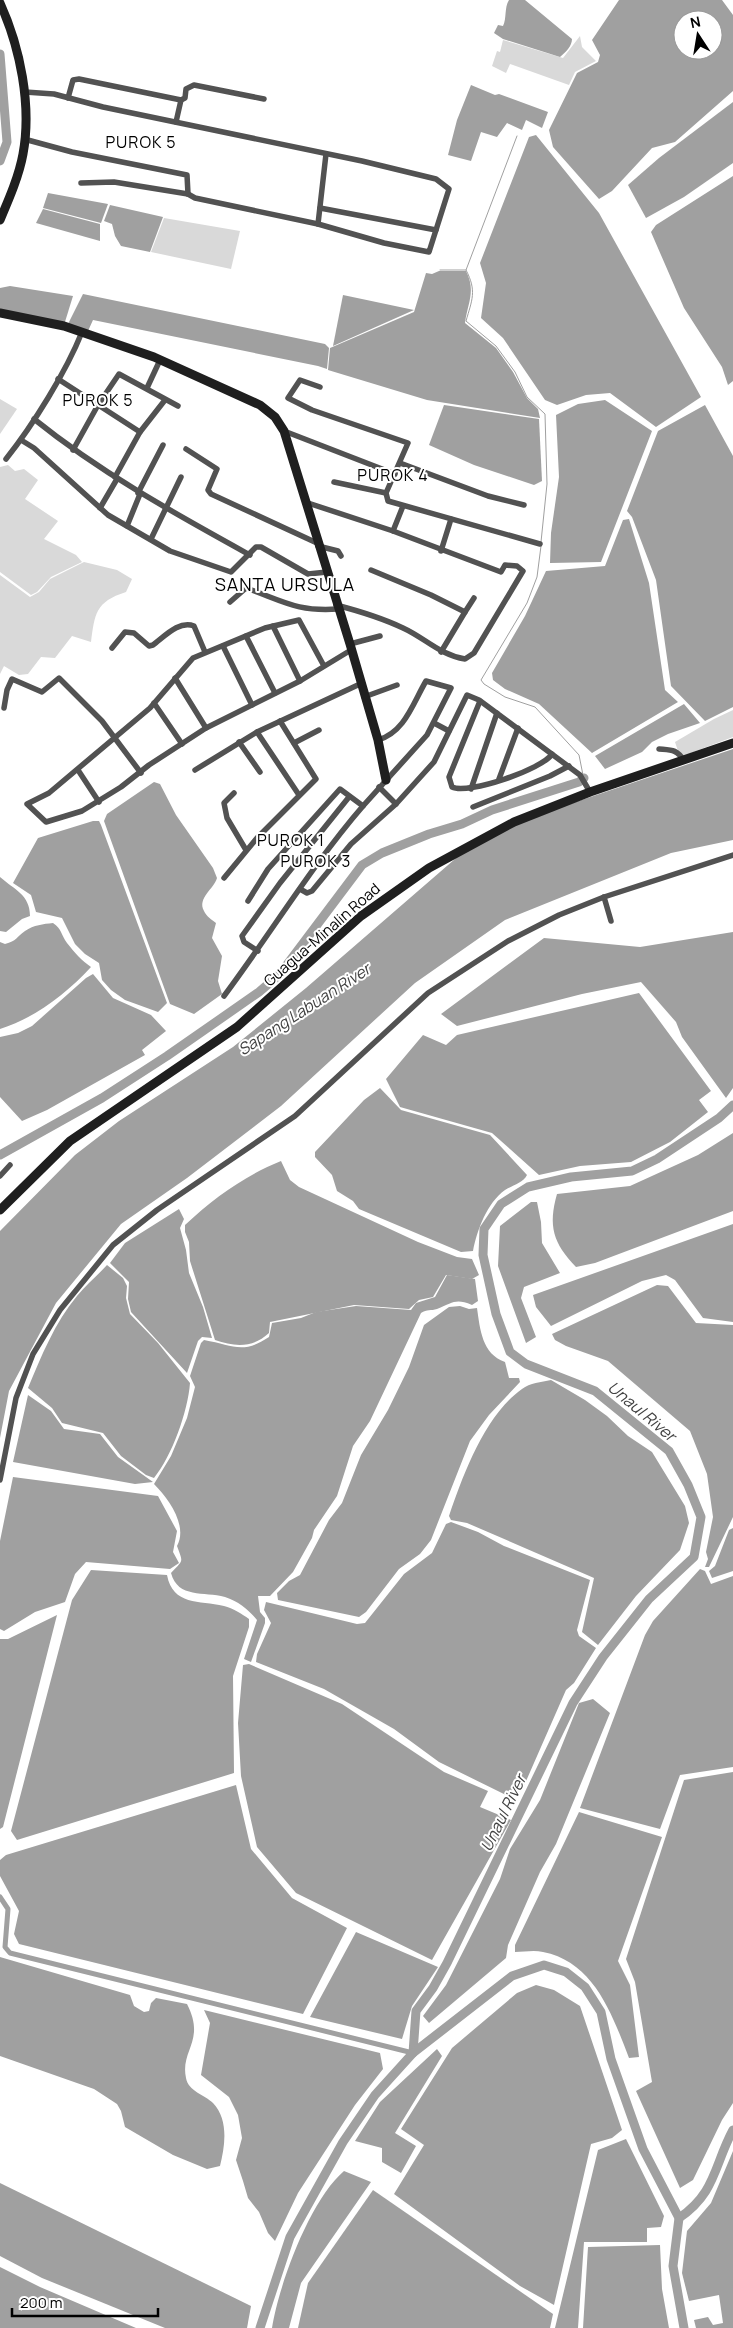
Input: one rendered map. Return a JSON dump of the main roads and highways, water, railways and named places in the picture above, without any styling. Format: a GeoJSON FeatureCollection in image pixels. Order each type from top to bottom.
{"type":"FeatureCollection","features":[{"type":"Feature","properties":{"kind":"water"},"geometry":{"type":"Polygon","coordinates":[[[509,0],[525,0],[572,39],[571,44],[560,57],[503,39],[494,33],[498,25],[503,26],[509,0]]]}},
{"type":"Feature","properties":{"kind":"water"},"geometry":{"type":"Polygon","coordinates":[[[619,0],[722,0],[733,15],[733,91],[675,142],[652,148],[612,191],[599,199],[553,147],[549,130],[577,73],[598,62],[600,55],[592,40],[619,0]]]}},
{"type":"Feature","properties":{"kind":"water"},"geometry":{"type":"Polygon","coordinates":[[[471,85],[548,112],[542,128],[526,120],[522,130],[507,123],[497,137],[481,132],[471,161],[448,155],[457,120],[471,85]]]}},
{"type":"Feature","properties":{"kind":"water"},"geometry":{"type":"Polygon","coordinates":[[[733,102],[733,163],[684,197],[646,218],[628,185],[659,158],[733,102]]]}},
{"type":"Feature","properties":{"kind":"water"},"geometry":{"type":"Polygon","coordinates":[[[536,135],[599,213],[701,397],[656,427],[610,393],[586,395],[557,405],[545,400],[503,338],[481,318],[486,283],[480,263],[529,137],[536,135]]]}},
{"type":"Feature","properties":{"kind":"water"},"geometry":{"type":"Polygon","coordinates":[[[733,176],[733,381],[728,385],[722,367],[684,308],[651,232],[656,225],[733,176]]]}},
{"type":"Feature","properties":{"kind":"water"},"geometry":{"type":"Polygon","coordinates":[[[48,193],[108,204],[101,223],[43,208],[48,193]]]}},
{"type":"Feature","properties":{"kind":"water"},"geometry":{"type":"Polygon","coordinates":[[[110,205],[163,217],[150,252],[121,246],[115,236],[112,224],[104,221],[110,205]]]}},
{"type":"Feature","properties":{"kind":"water"},"geometry":{"type":"Polygon","coordinates":[[[43,209],[100,224],[100,241],[36,223],[43,209]]]}},
{"type":"Feature","properties":{"kind":"water"},"geometry":{"type":"Polygon","coordinates":[[[439,271],[466,271],[471,291],[465,323],[496,348],[513,372],[527,398],[538,409],[540,418],[427,400],[328,370],[330,348],[414,312],[426,273],[432,274],[439,271]]]}},
{"type":"Feature","properties":{"kind":"water"},"geometry":{"type":"Polygon","coordinates":[[[10,286],[73,296],[64,325],[0,311],[0,288],[10,286]]]}},
{"type":"Feature","properties":{"kind":"water"},"geometry":{"type":"Polygon","coordinates":[[[83,294],[325,344],[329,348],[327,369],[93,320],[88,331],[67,326],[83,294]]]}},
{"type":"Feature","properties":{"kind":"water"},"geometry":{"type":"Polygon","coordinates":[[[343,295],[414,310],[333,346],[343,295]]]}},
{"type":"Feature","properties":{"kind":"water"},"geometry":{"type":"Polygon","coordinates":[[[605,400],[652,431],[601,562],[550,563],[551,533],[559,477],[556,415],[578,404],[605,400]]]}},
{"type":"Feature","properties":{"kind":"water"},"geometry":{"type":"Polygon","coordinates":[[[444,405],[539,419],[542,481],[534,485],[474,465],[429,445],[444,405]]]}},
{"type":"Feature","properties":{"kind":"water"},"geometry":{"type":"Polygon","coordinates":[[[705,405],[733,456],[733,707],[705,721],[671,686],[656,580],[632,517],[627,511],[658,431],[705,405]]]}},
{"type":"Feature","properties":{"kind":"water"},"geometry":{"type":"Polygon","coordinates":[[[629,519],[649,583],[665,690],[678,702],[592,753],[539,704],[505,689],[493,680],[492,673],[525,616],[546,571],[605,566],[623,520],[629,519]]]}},
{"type":"Feature","properties":{"kind":"water"},"geometry":{"type":"Polygon","coordinates":[[[684,704],[700,723],[668,734],[652,742],[642,752],[605,769],[595,756],[684,704]]]}},
{"type":"Feature","properties":{"kind":"water","name":"Sapang Labuan River"},"geometry":{"type":"Polygon","coordinates":[[[733,749],[733,840],[671,853],[505,920],[415,983],[281,1106],[187,1178],[121,1224],[56,1303],[9,1391],[0,1438],[0,1231],[75,1155],[119,1121],[233,1047],[306,988],[470,846],[540,814],[733,749]]]}},
{"type":"Feature","properties":{"kind":"water"},"geometry":{"type":"Polygon","coordinates":[[[154,782],[160,784],[176,815],[213,868],[217,878],[204,898],[202,906],[206,915],[216,923],[212,938],[222,956],[218,981],[222,994],[194,1014],[170,1004],[104,821],[107,814],[154,782]]]}},
{"type":"Feature","properties":{"kind":"water"},"geometry":{"type":"Polygon","coordinates":[[[93,821],[99,821],[101,825],[167,1003],[158,1012],[125,1000],[111,990],[102,980],[99,963],[85,954],[75,944],[62,918],[36,912],[31,895],[13,883],[38,838],[93,821]]]}},
{"type":"Feature","properties":{"kind":"water"},"geometry":{"type":"Polygon","coordinates":[[[0,877],[21,894],[27,903],[30,916],[22,919],[6,932],[0,931],[0,877]]]}},
{"type":"Feature","properties":{"kind":"water"},"geometry":{"type":"Polygon","coordinates":[[[53,923],[72,950],[91,967],[71,987],[38,1012],[0,1029],[0,942],[9,943],[32,927],[53,923]]]}},
{"type":"Feature","properties":{"kind":"water"},"geometry":{"type":"Polygon","coordinates":[[[733,932],[733,1088],[726,1098],[682,1037],[676,1022],[641,982],[582,994],[457,1026],[441,1014],[544,938],[640,947],[733,932]]]}},
{"type":"Feature","properties":{"kind":"water"},"geometry":{"type":"Polygon","coordinates":[[[93,974],[113,998],[151,1015],[166,1031],[142,1050],[145,1055],[47,1110],[22,1121],[0,1097],[0,1037],[18,1033],[32,1026],[93,974]]]}},
{"type":"Feature","properties":{"kind":"water"},"geometry":{"type":"Polygon","coordinates":[[[639,993],[711,1091],[699,1100],[708,1112],[670,1142],[631,1162],[580,1166],[539,1175],[492,1133],[400,1107],[386,1079],[423,1035],[446,1045],[457,1035],[639,993]]]}},
{"type":"Feature","properties":{"kind":"water"},"geometry":{"type":"Polygon","coordinates":[[[380,1088],[401,1110],[490,1135],[527,1175],[520,1182],[499,1195],[488,1209],[477,1234],[473,1251],[461,1252],[359,1209],[353,1201],[337,1191],[332,1175],[315,1157],[315,1152],[364,1100],[380,1088]]]}},
{"type":"Feature","properties":{"kind":"water"},"geometry":{"type":"Polygon","coordinates":[[[733,1133],[733,1211],[595,1263],[576,1267],[562,1250],[554,1233],[553,1225],[554,1205],[557,1194],[630,1186],[698,1155],[733,1133]]]}},
{"type":"Feature","properties":{"kind":"water"},"geometry":{"type":"Polygon","coordinates":[[[281,1161],[290,1180],[299,1187],[418,1242],[457,1257],[472,1259],[479,1275],[472,1279],[446,1275],[433,1297],[419,1300],[409,1309],[354,1305],[270,1322],[269,1333],[250,1344],[237,1345],[215,1340],[190,1261],[189,1242],[185,1232],[185,1225],[230,1188],[281,1161]]]}},
{"type":"Feature","properties":{"kind":"water"},"geometry":{"type":"Polygon","coordinates":[[[531,1202],[537,1202],[541,1222],[542,1243],[560,1273],[524,1287],[521,1298],[536,1337],[526,1343],[498,1266],[500,1226],[531,1202]]]}},
{"type":"Feature","properties":{"kind":"water"},"geometry":{"type":"Polygon","coordinates":[[[179,1209],[184,1219],[180,1228],[186,1250],[189,1273],[203,1307],[212,1338],[202,1337],[198,1341],[187,1373],[131,1312],[128,1299],[129,1282],[110,1263],[125,1243],[179,1209]]]}},
{"type":"Feature","properties":{"kind":"water"},"geometry":{"type":"Polygon","coordinates":[[[733,1224],[733,1322],[703,1318],[675,1280],[666,1275],[642,1281],[551,1326],[536,1307],[533,1295],[733,1224]]]}},
{"type":"Feature","properties":{"kind":"water"},"geometry":{"type":"Polygon","coordinates":[[[107,1265],[123,1278],[127,1286],[126,1298],[130,1314],[158,1343],[190,1383],[186,1407],[178,1433],[167,1458],[154,1478],[146,1475],[121,1456],[103,1433],[62,1423],[52,1408],[28,1388],[49,1340],[69,1306],[107,1265]]]}},
{"type":"Feature","properties":{"kind":"water"},"geometry":{"type":"Polygon","coordinates":[[[447,1275],[475,1279],[478,1301],[472,1305],[454,1302],[421,1313],[370,1421],[353,1446],[337,1496],[314,1530],[312,1538],[293,1572],[270,1596],[258,1596],[260,1612],[265,1618],[265,1623],[251,1662],[244,1659],[257,1620],[239,1603],[217,1595],[186,1590],[179,1587],[174,1581],[171,1573],[181,1561],[177,1546],[180,1538],[179,1522],[171,1505],[154,1484],[171,1456],[187,1418],[195,1387],[190,1376],[201,1343],[204,1340],[237,1347],[252,1346],[269,1337],[272,1323],[301,1318],[316,1312],[356,1306],[411,1310],[416,1303],[435,1297],[447,1275]]]}},
{"type":"Feature","properties":{"kind":"water"},"geometry":{"type":"Polygon","coordinates":[[[657,1285],[668,1286],[696,1323],[733,1325],[733,1517],[709,1567],[705,1567],[708,1559],[706,1552],[713,1517],[707,1474],[690,1431],[608,1361],[566,1346],[555,1340],[552,1334],[657,1285]]]}},
{"type":"Feature","properties":{"kind":"water"},"geometry":{"type":"Polygon","coordinates":[[[460,1306],[469,1309],[477,1308],[481,1332],[487,1347],[497,1358],[505,1362],[509,1378],[519,1378],[520,1382],[489,1415],[470,1441],[431,1540],[420,1554],[399,1569],[366,1612],[359,1617],[278,1600],[277,1593],[289,1581],[300,1575],[329,1520],[342,1503],[361,1455],[388,1410],[409,1367],[424,1325],[449,1307],[460,1306]]]}},
{"type":"Feature","properties":{"kind":"water"},"geometry":{"type":"Polygon","coordinates":[[[551,1380],[585,1400],[607,1416],[628,1436],[652,1452],[685,1506],[689,1523],[680,1550],[636,1596],[598,1645],[582,1632],[594,1578],[467,1523],[451,1520],[449,1516],[468,1465],[486,1430],[497,1414],[509,1400],[525,1387],[551,1380]]]}},
{"type":"Feature","properties":{"kind":"water"},"geometry":{"type":"Polygon","coordinates":[[[28,1395],[51,1411],[64,1429],[100,1434],[118,1457],[153,1482],[135,1484],[13,1462],[28,1395]]]}},
{"type":"Feature","properties":{"kind":"water"},"geometry":{"type":"Polygon","coordinates":[[[13,1477],[158,1496],[177,1531],[173,1552],[179,1563],[170,1569],[86,1562],[75,1574],[65,1602],[35,1612],[4,1631],[0,1629],[0,1541],[13,1477]]]}},
{"type":"Feature","properties":{"kind":"water"},"geometry":{"type":"Polygon","coordinates":[[[451,1522],[478,1532],[504,1546],[590,1580],[577,1630],[579,1636],[596,1648],[574,1683],[566,1690],[523,1788],[512,1798],[439,1762],[394,1729],[324,1689],[256,1662],[257,1654],[271,1623],[264,1610],[266,1602],[357,1624],[365,1623],[404,1574],[432,1553],[446,1524],[451,1522]]]}},
{"type":"Feature","properties":{"kind":"water"},"geometry":{"type":"Polygon","coordinates":[[[733,1528],[733,1571],[712,1578],[709,1571],[715,1566],[729,1530],[733,1528]]]}},
{"type":"Feature","properties":{"kind":"water"},"geometry":{"type":"Polygon","coordinates":[[[700,1569],[705,1571],[711,1584],[733,1576],[733,1767],[680,1775],[660,1829],[580,1808],[645,1635],[653,1621],[700,1569]]]}},
{"type":"Feature","properties":{"kind":"water"},"geometry":{"type":"Polygon","coordinates":[[[91,1570],[167,1575],[170,1585],[181,1597],[227,1607],[249,1619],[249,1627],[233,1676],[234,1773],[17,1840],[11,1831],[72,1600],[91,1570]]]}},
{"type":"Feature","properties":{"kind":"water"},"geometry":{"type":"Polygon","coordinates":[[[57,1615],[3,1827],[0,1829],[0,1639],[8,1639],[57,1615]]]}},
{"type":"Feature","properties":{"kind":"water"},"geometry":{"type":"Polygon","coordinates":[[[249,1664],[342,1704],[444,1772],[488,1791],[480,1807],[511,1820],[432,1960],[296,1893],[257,1847],[241,1776],[238,1723],[243,1665],[249,1664]]]}},
{"type":"Feature","properties":{"kind":"water"},"geometry":{"type":"Polygon","coordinates":[[[593,1699],[610,1713],[556,1844],[540,1872],[508,1945],[506,1958],[429,2023],[423,2016],[446,1985],[500,1879],[510,1849],[540,1800],[579,1703],[593,1699]]]}},
{"type":"Feature","properties":{"kind":"water"},"geometry":{"type":"Polygon","coordinates":[[[733,1772],[733,2103],[722,2120],[693,2180],[680,2188],[636,2091],[652,2082],[635,1982],[626,1959],[684,1780],[733,1772]]]}},
{"type":"Feature","properties":{"kind":"water"},"geometry":{"type":"Polygon","coordinates":[[[236,1785],[251,1849],[292,1898],[347,1928],[303,2014],[19,1944],[14,1934],[19,1911],[0,1876],[0,1860],[6,1855],[236,1785]]]}},
{"type":"Feature","properties":{"kind":"water"},"geometry":{"type":"Polygon","coordinates":[[[579,1812],[662,1837],[618,1961],[630,1985],[639,2057],[629,2058],[616,2024],[599,1992],[576,1967],[561,1958],[543,1952],[515,1952],[515,1945],[579,1812]]]}},
{"type":"Feature","properties":{"kind":"water"},"geometry":{"type":"Polygon","coordinates":[[[356,1932],[438,1967],[412,2006],[402,2039],[310,2017],[356,1932]]]}},
{"type":"Feature","properties":{"kind":"water"},"geometry":{"type":"Polygon","coordinates":[[[0,1957],[130,1995],[134,2006],[144,2012],[149,2011],[151,2003],[156,1998],[187,2004],[194,2027],[186,2060],[186,2078],[193,2090],[210,2100],[222,2117],[224,2142],[220,2166],[207,2169],[173,2155],[125,2127],[117,2104],[94,2089],[0,2056],[0,1957]]]}},
{"type":"Feature","properties":{"kind":"water"},"geometry":{"type":"Polygon","coordinates":[[[536,1985],[554,1990],[580,2006],[622,2130],[612,2138],[591,2144],[554,2305],[520,2286],[394,2194],[424,2145],[401,2129],[452,2048],[517,1993],[536,1985]]]}},
{"type":"Feature","properties":{"kind":"water"},"geometry":{"type":"Polygon","coordinates":[[[204,2010],[380,2053],[383,2069],[355,2105],[298,2193],[275,2241],[268,2233],[259,2212],[248,2198],[236,2160],[242,2138],[238,2115],[229,2097],[201,2075],[210,2023],[204,2010]]]}},
{"type":"Feature","properties":{"kind":"water"},"geometry":{"type":"Polygon","coordinates":[[[437,2049],[442,2056],[395,2133],[416,2146],[401,2173],[382,2162],[382,2148],[355,2141],[380,2102],[437,2049]]]}},
{"type":"Feature","properties":{"kind":"water"},"geometry":{"type":"Polygon","coordinates":[[[626,2139],[664,2216],[661,2227],[647,2228],[647,2242],[584,2242],[578,2328],[555,2328],[598,2150],[626,2139]]]}},
{"type":"Feature","properties":{"kind":"water"},"geometry":{"type":"Polygon","coordinates":[[[733,2151],[733,2328],[696,2328],[694,2320],[708,2317],[713,2325],[723,2323],[719,2295],[689,2301],[682,2273],[687,2231],[711,2203],[733,2151]]]}},
{"type":"Feature","properties":{"kind":"water"},"geometry":{"type":"Polygon","coordinates":[[[344,2171],[371,2182],[301,2283],[289,2328],[272,2328],[281,2289],[308,2222],[331,2184],[344,2171]]]}},
{"type":"Feature","properties":{"kind":"water"},"geometry":{"type":"Polygon","coordinates":[[[0,2183],[251,2306],[247,2328],[165,2328],[42,2278],[0,2256],[0,2183]]]}},
{"type":"Feature","properties":{"kind":"water"},"geometry":{"type":"Polygon","coordinates":[[[373,2190],[553,2314],[550,2328],[298,2328],[308,2283],[373,2190]]]}},
{"type":"Feature","properties":{"kind":"water"},"geometry":{"type":"Polygon","coordinates":[[[660,2245],[662,2289],[669,2328],[583,2328],[588,2247],[660,2245]]]}},
{"type":"Feature","properties":{"kind":"water"},"geometry":{"type":"Polygon","coordinates":[[[0,2267],[40,2287],[136,2328],[0,2328],[0,2267]]]}},
{"type":"Feature","properties":{"kind":"waterway"},"geometry":{"type":"LineString","coordinates":[[0,54],[7,142],[0,161]]}},
{"type":"Feature","properties":{"kind":"waterway"},"geometry":{"type":"LineString","coordinates":[[517,136],[466,270],[472,290],[472,301],[466,321],[496,346],[515,372],[527,397],[545,414],[547,484],[541,542]]}},
{"type":"Feature","properties":{"kind":"waterway"},"geometry":{"type":"LineString","coordinates":[[440,270],[466,270]]}},
{"type":"Feature","properties":{"kind":"waterway"},"geometry":{"type":"LineString","coordinates":[[541,546],[537,577],[527,603],[481,680],[484,684],[505,697],[535,707],[579,755],[583,775]]}},
{"type":"Feature","properties":{"kind":"waterway"},"geometry":{"type":"LineString","coordinates":[[0,1155],[102,1098],[167,1056],[259,992],[280,974],[362,865],[382,853],[429,834],[462,824],[492,810],[579,782],[584,778]]}},
{"type":"Feature","properties":{"kind":"waterway","name":"Unaul River"},"geometry":{"type":"LineString","coordinates":[[413,2053],[416,2011],[433,1988],[447,1963],[573,1703],[603,1657],[649,1599],[694,1557],[701,1517],[688,1485],[669,1451],[595,1391],[526,1364],[510,1352],[496,1314],[483,1255],[484,1229],[501,1204],[528,1187],[571,1177],[632,1171],[657,1159],[719,1118],[733,1105]]}},
{"type":"Feature","properties":{"kind":"waterway"},"geometry":{"type":"LineString","coordinates":[[0,1897],[8,1909],[5,1947],[10,1953],[413,2053]]}},
{"type":"Feature","properties":{"kind":"waterway"},"geometry":{"type":"LineString","coordinates":[[260,2328],[290,2237],[343,2142],[375,2095],[413,2053],[512,1976],[544,1965],[566,1972],[585,1987],[601,2012],[611,2059],[643,2149],[679,2218],[673,2266],[684,2328]]}},
{"type":"Feature","properties":{"kind":"waterway"},"geometry":{"type":"LineString","coordinates":[[679,2218],[700,2199],[707,2188],[733,2130]]}},
{"type":"Feature","properties":{"kind":"district","name":"PUROK 5"},"geometry":{"type":"Point","coordinates":[141,142]}},
{"type":"Feature","properties":{"kind":"district","name":"PUROK 5"},"geometry":{"type":"Point","coordinates":[98,400]}},
{"type":"Feature","properties":{"kind":"district","name":"PUROK 4"},"geometry":{"type":"Point","coordinates":[393,475]}},
{"type":"Feature","properties":{"kind":"district","name":"SANTA URSULA"},"geometry":{"type":"Point","coordinates":[285,585]}},
{"type":"Feature","properties":{"kind":"district","name":"PUROK 1"},"geometry":{"type":"Point","coordinates":[291,840]}},
{"type":"Feature","properties":{"kind":"district","name":"PUROK 3"},"geometry":{"type":"Point","coordinates":[316,861]}}]}
